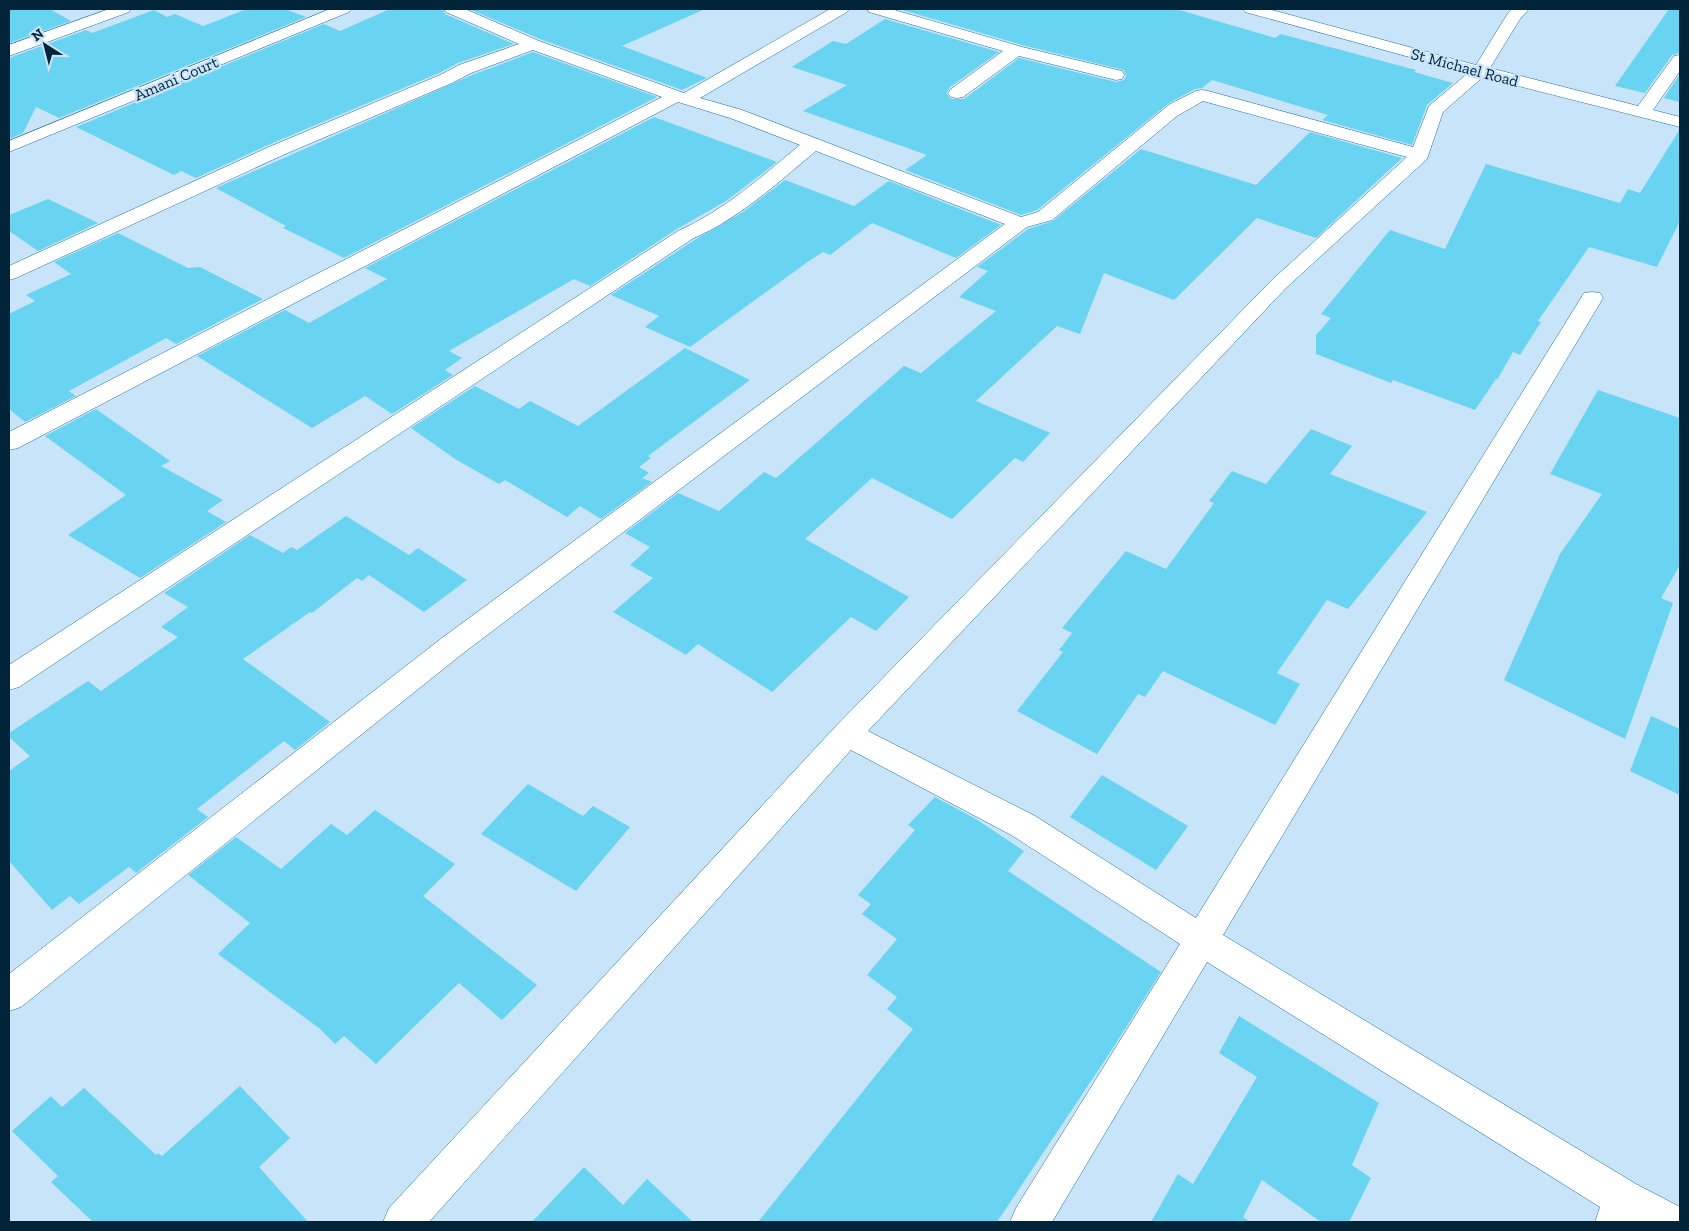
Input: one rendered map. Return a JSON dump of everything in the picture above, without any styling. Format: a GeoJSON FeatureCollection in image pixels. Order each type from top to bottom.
{"type":"FeatureCollection","features":[{"type":"Feature","properties":{"kind":"street"},"geometry":{"type":"LineString","coordinates":[[9,51],[122,9]]}},
{"type":"Feature","properties":{"kind":"street","name":"Amani Court"},"geometry":{"type":"LineString","coordinates":[[9,147],[343,9]]}},
{"type":"Feature","properties":{"kind":"street"},"geometry":{"type":"LineString","coordinates":[[452,9],[487,16],[533,44],[681,97],[736,114],[1020,223]]}},
{"type":"Feature","properties":{"kind":"street"},"geometry":{"type":"LineString","coordinates":[[9,442],[681,97],[841,9]]}},
{"type":"Feature","properties":{"kind":"street"},"geometry":{"type":"LineString","coordinates":[[875,9],[1016,50],[1116,75]]}},
{"type":"Feature","properties":{"kind":"street","name":"St Michael Road"},"geometry":{"type":"LineString","coordinates":[[1251,9],[1480,71],[1680,122]]}},
{"type":"Feature","properties":{"kind":"street"},"geometry":{"type":"LineString","coordinates":[[403,1222],[847,734],[1279,284],[1420,155],[1435,110],[1480,71],[1514,16],[1521,9]]}},
{"type":"Feature","properties":{"kind":"street"},"geometry":{"type":"LineString","coordinates":[[9,274],[276,151],[446,79],[465,69],[533,44]]}},
{"type":"Feature","properties":{"kind":"street"},"geometry":{"type":"LineString","coordinates":[[957,93],[1016,50]]}},
{"type":"Feature","properties":{"kind":"street"},"geometry":{"type":"LineString","coordinates":[[1642,112],[1680,60]]}},
{"type":"Feature","properties":{"kind":"street"},"geometry":{"type":"LineString","coordinates":[[9,994],[452,646],[1020,223],[1045,216],[1189,99],[1202,95],[1420,155]]}},
{"type":"Feature","properties":{"kind":"street"},"geometry":{"type":"LineString","coordinates":[[9,678],[685,236],[704,228],[724,215],[812,144]]}},
{"type":"Feature","properties":{"kind":"street"},"geometry":{"type":"LineString","coordinates":[[1030,1222],[1592,298]]}},
{"type":"Feature","properties":{"kind":"street"},"geometry":{"type":"LineString","coordinates":[[847,734],[1024,826],[1618,1210],[1668,1222]]}},
{"type":"Feature","properties":{"kind":"building"},"geometry":{"type":"Polygon","coordinates":[[[9,9],[50,9],[71,21],[9,43],[9,9]]]}},
{"type":"Feature","properties":{"kind":"building"},"geometry":{"type":"Polygon","coordinates":[[[247,9],[285,9],[306,17],[59,118],[36,107],[23,133],[9,139],[9,58],[86,30],[92,33],[154,10],[167,17],[175,14],[203,26],[247,9]]]}},
{"type":"Feature","properties":{"kind":"building"},"geometry":{"type":"Polygon","coordinates":[[[390,9],[442,9],[445,14],[514,44],[458,63],[439,73],[268,145],[196,178],[181,171],[174,175],[76,127],[324,24],[340,31],[390,9]]]}},
{"type":"Feature","properties":{"kind":"building"},"geometry":{"type":"Polygon","coordinates":[[[469,9],[705,9],[622,46],[707,78],[682,90],[540,39],[469,9]]]}},
{"type":"Feature","properties":{"kind":"building"},"geometry":{"type":"Polygon","coordinates":[[[899,9],[1176,9],[1275,38],[1281,34],[1416,70],[1414,72],[1453,83],[1427,105],[1412,145],[1322,120],[1328,115],[1212,80],[1202,88],[1195,89],[1169,103],[1037,210],[1021,215],[905,170],[927,155],[803,111],[847,85],[792,67],[833,41],[846,44],[885,19],[999,52],[950,87],[946,93],[951,99],[964,99],[1019,58],[1116,82],[1124,80],[1126,76],[1124,70],[1022,45],[899,9]]]}},
{"type":"Feature","properties":{"kind":"building"},"geometry":{"type":"Polygon","coordinates":[[[1669,9],[1680,9],[1680,53],[1672,55],[1645,93],[1615,86],[1669,9]]]}},
{"type":"Feature","properties":{"kind":"building"},"geometry":{"type":"Polygon","coordinates":[[[533,52],[657,97],[344,258],[283,228],[286,226],[216,188],[472,75],[533,52]]]}},
{"type":"Feature","properties":{"kind":"building"},"geometry":{"type":"Polygon","coordinates":[[[1680,74],[1680,102],[1664,98],[1680,74]]]}},
{"type":"Feature","properties":{"kind":"building"},"geometry":{"type":"Polygon","coordinates":[[[654,117],[777,162],[726,201],[677,229],[590,286],[574,279],[449,351],[462,358],[445,370],[453,375],[392,414],[365,396],[312,428],[197,356],[285,310],[309,323],[387,279],[365,268],[654,117]]]}},
{"type":"Feature","properties":{"kind":"building"},"geometry":{"type":"Polygon","coordinates":[[[1680,129],[1680,221],[1657,267],[1589,247],[1538,321],[1541,322],[1520,355],[1513,352],[1497,380],[1475,410],[1393,380],[1391,383],[1316,354],[1316,335],[1331,318],[1321,314],[1390,230],[1445,249],[1486,164],[1620,203],[1628,189],[1640,193],[1680,129]]]}},
{"type":"Feature","properties":{"kind":"building"},"geometry":{"type":"Polygon","coordinates":[[[1310,132],[1402,158],[1316,238],[1257,218],[1174,300],[1104,273],[1080,334],[1057,326],[976,401],[1050,433],[1023,462],[1015,458],[952,519],[872,478],[805,539],[909,597],[876,631],[851,617],[772,692],[698,644],[686,655],[613,612],[653,578],[630,565],[650,547],[625,533],[678,493],[719,511],[764,472],[776,478],[904,366],[921,373],[996,311],[959,297],[988,271],[977,267],[1028,229],[1053,221],[1141,149],[1256,185],[1310,132]]]}},
{"type":"Feature","properties":{"kind":"building"},"geometry":{"type":"Polygon","coordinates":[[[785,180],[854,206],[889,181],[1001,225],[956,258],[872,223],[830,255],[823,252],[809,261],[690,347],[645,327],[659,316],[611,295],[693,241],[743,212],[785,180]]]}},
{"type":"Feature","properties":{"kind":"building"},"geometry":{"type":"Polygon","coordinates":[[[48,199],[98,223],[38,251],[9,231],[9,215],[48,199]]]}},
{"type":"Feature","properties":{"kind":"building"},"geometry":{"type":"Polygon","coordinates":[[[118,233],[188,268],[200,267],[263,299],[176,344],[166,338],[69,391],[76,396],[25,422],[9,409],[9,314],[35,301],[26,295],[71,274],[54,262],[118,233]]]}},
{"type":"Feature","properties":{"kind":"building"},"geometry":{"type":"Polygon","coordinates":[[[685,348],[750,380],[648,456],[651,458],[639,467],[649,473],[642,478],[652,482],[601,519],[580,506],[567,517],[505,480],[499,484],[455,459],[411,428],[475,386],[519,409],[530,401],[578,426],[685,348]]]}},
{"type":"Feature","properties":{"kind":"building"},"geometry":{"type":"Polygon","coordinates":[[[1598,390],[1680,418],[1680,565],[1661,598],[1673,603],[1625,739],[1504,680],[1560,554],[1602,494],[1550,474],[1598,390]]]}},
{"type":"Feature","properties":{"kind":"building"},"geometry":{"type":"Polygon","coordinates":[[[96,409],[170,461],[161,466],[223,500],[207,511],[226,522],[140,578],[68,535],[126,495],[45,436],[96,409]]]}},
{"type":"Feature","properties":{"kind":"building"},"geometry":{"type":"Polygon","coordinates":[[[1311,429],[1352,446],[1330,474],[1427,512],[1348,609],[1327,600],[1277,673],[1300,684],[1275,725],[1163,671],[1145,697],[1138,694],[1097,754],[1017,711],[1063,652],[1059,650],[1072,633],[1062,628],[1126,551],[1166,569],[1214,503],[1209,501],[1232,471],[1266,484],[1311,429]]]}},
{"type":"Feature","properties":{"kind":"building"},"geometry":{"type":"Polygon","coordinates":[[[346,516],[409,555],[418,548],[467,580],[424,612],[369,575],[362,581],[357,578],[312,613],[310,612],[243,659],[330,722],[295,750],[284,741],[197,809],[208,817],[136,873],[129,867],[79,904],[70,896],[52,910],[9,861],[9,771],[30,756],[9,737],[9,733],[88,681],[101,691],[178,637],[161,627],[188,607],[164,593],[250,535],[283,553],[291,547],[297,550],[346,516]]]}},
{"type":"Feature","properties":{"kind":"building"},"geometry":{"type":"Polygon","coordinates":[[[1651,716],[1680,729],[1680,795],[1630,771],[1651,716]]]}},
{"type":"Feature","properties":{"kind":"building"},"geometry":{"type":"Polygon","coordinates":[[[1102,775],[1188,826],[1156,870],[1070,817],[1102,775]]]}},
{"type":"Feature","properties":{"kind":"building"},"geometry":{"type":"Polygon","coordinates":[[[528,784],[583,816],[593,806],[630,827],[576,891],[481,834],[528,784]]]}},
{"type":"Feature","properties":{"kind":"building"},"geometry":{"type":"Polygon","coordinates":[[[935,797],[976,819],[1024,851],[1008,871],[1161,972],[1111,1051],[997,1222],[758,1222],[913,1029],[887,1009],[897,997],[867,975],[897,939],[862,914],[871,904],[858,895],[915,830],[908,825],[935,797]]]}},
{"type":"Feature","properties":{"kind":"building"},"geometry":{"type":"Polygon","coordinates":[[[375,810],[455,864],[423,896],[537,985],[502,1020],[459,983],[376,1064],[344,1036],[335,1044],[319,1028],[218,954],[250,923],[188,875],[236,837],[281,869],[331,824],[347,835],[375,810]]]}},
{"type":"Feature","properties":{"kind":"building"},"geometry":{"type":"Polygon","coordinates":[[[1239,1016],[1379,1103],[1352,1165],[1371,1178],[1349,1222],[1321,1222],[1262,1180],[1243,1217],[1250,1222],[1151,1222],[1178,1174],[1193,1184],[1257,1077],[1219,1053],[1239,1016]]]}},
{"type":"Feature","properties":{"kind":"building"},"geometry":{"type":"Polygon","coordinates":[[[240,1086],[290,1138],[259,1167],[308,1222],[93,1222],[51,1182],[58,1176],[12,1131],[51,1096],[62,1107],[84,1088],[156,1155],[158,1153],[162,1156],[240,1086]]]}},
{"type":"Feature","properties":{"kind":"building"},"geometry":{"type":"Polygon","coordinates":[[[584,1167],[623,1205],[647,1179],[693,1222],[532,1222],[584,1167]]]}}]}
